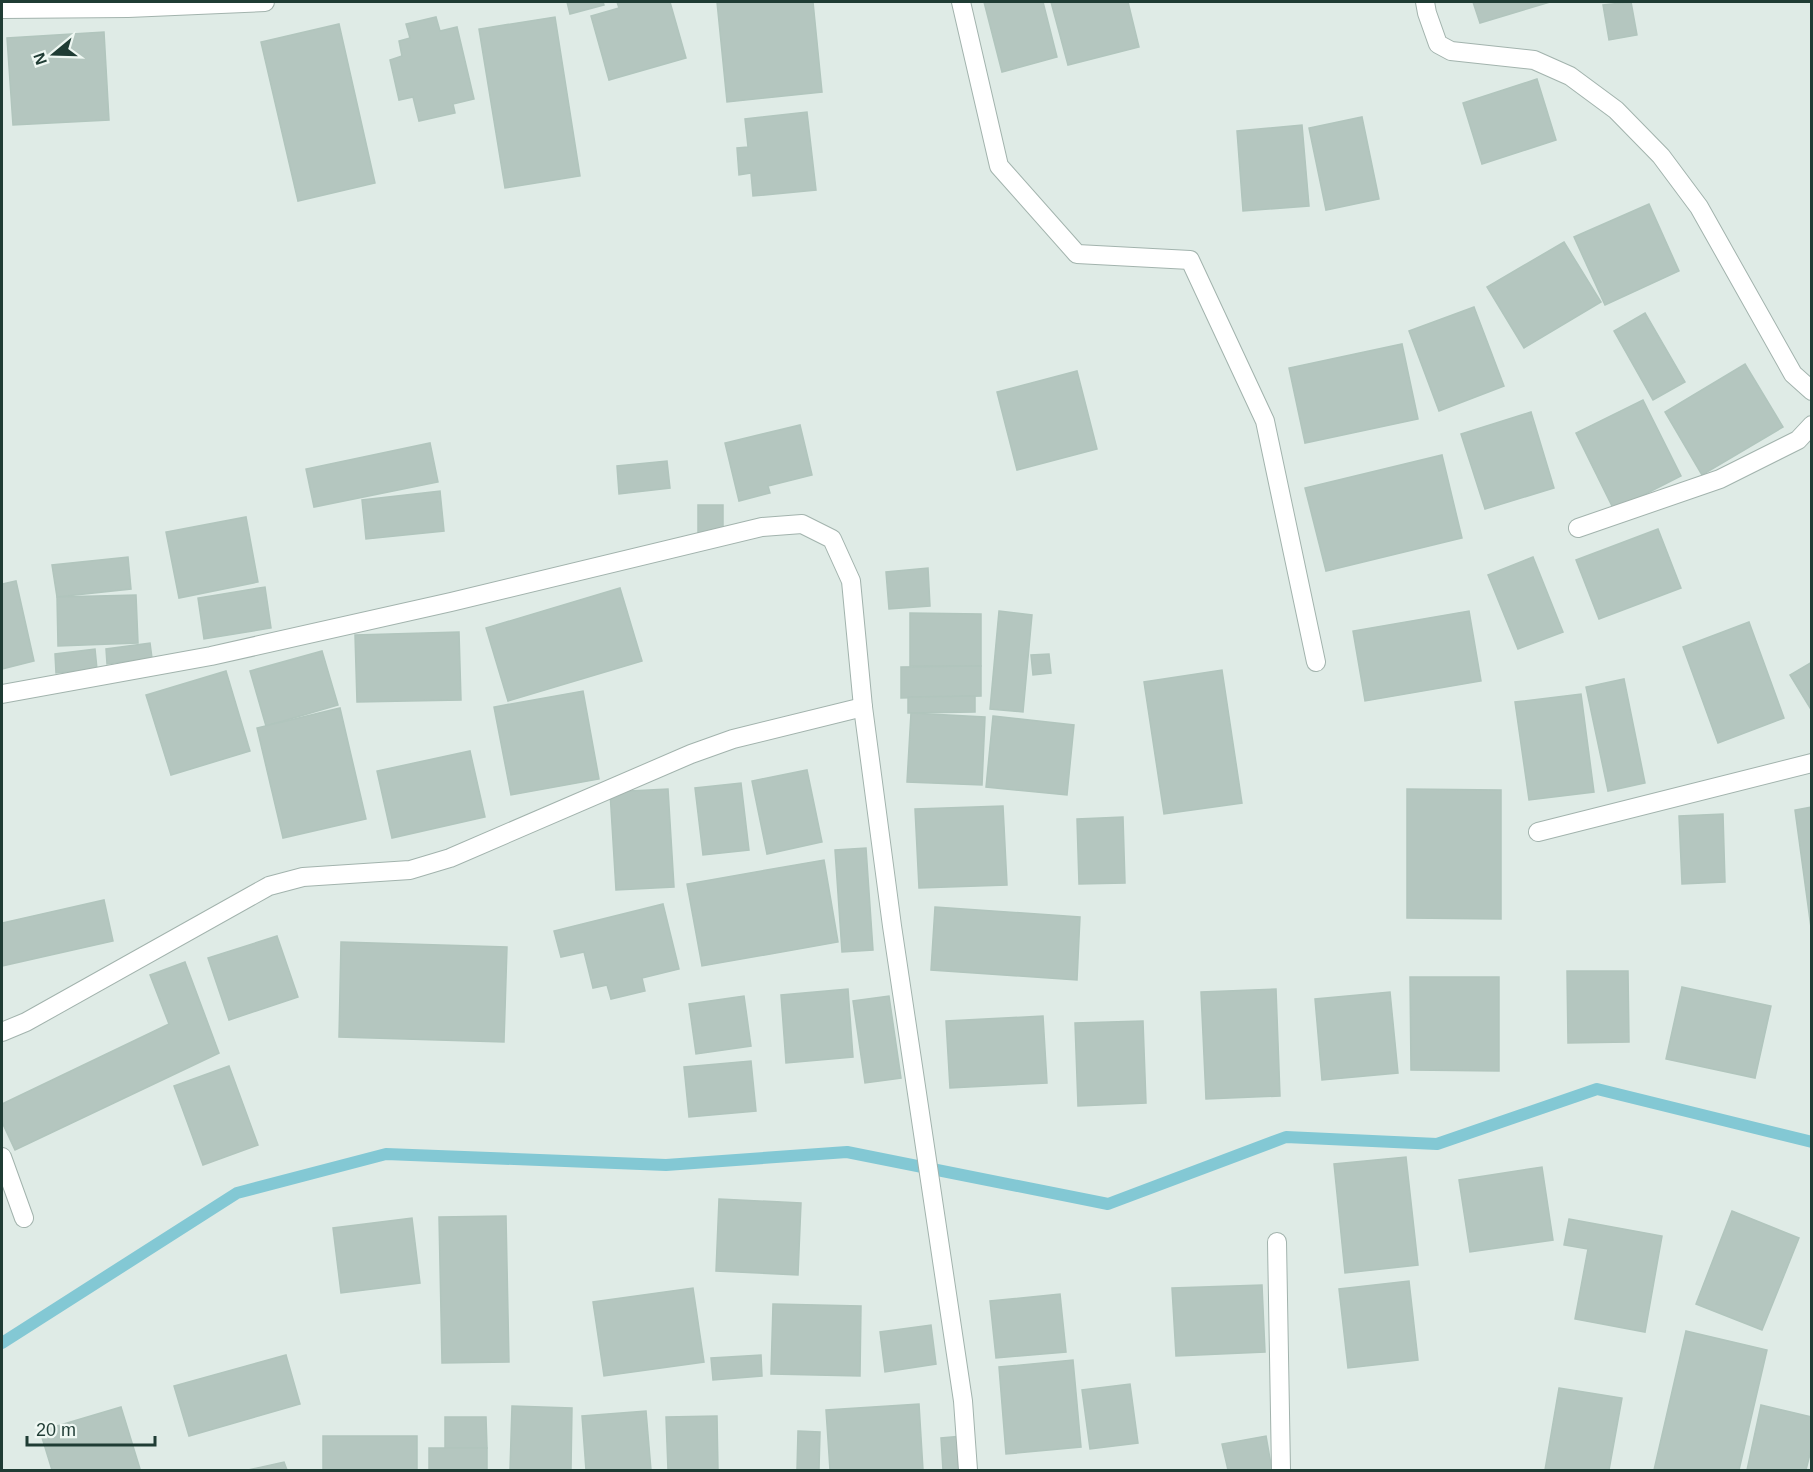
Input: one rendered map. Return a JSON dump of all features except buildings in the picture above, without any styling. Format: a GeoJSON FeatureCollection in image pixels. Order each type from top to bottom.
{"type":"FeatureCollection","features":[{"type":"Feature","properties":{"kind":"street"},"geometry":{"type":"LineString","coordinates":[[2,9],[139,8],[265,2]]}},
{"type":"Feature","properties":{"kind":"street"},"geometry":{"type":"LineString","coordinates":[[961,2],[999,166],[1069,245],[1077,254],[1190,260],[1264,421],[1316,662]]}},
{"type":"Feature","properties":{"kind":"street"},"geometry":{"type":"LineString","coordinates":[[1425,2],[1438,44],[1451,51],[1534,60],[1570,76],[1616,110],[1661,156],[1699,207],[1793,374],[1812,391]]}},
{"type":"Feature","properties":{"kind":"street"},"geometry":{"type":"LineString","coordinates":[[1578,528],[1720,479],[1798,440],[1812,425]]}},
{"type":"Feature","properties":{"kind":"street"},"geometry":{"type":"LineString","coordinates":[[2,694],[211,656],[451,602],[762,527],[802,524],[832,539],[851,580],[863,706],[892,926],[963,1401],[968,1470]]}},
{"type":"Feature","properties":{"kind":"street"},"geometry":{"type":"LineString","coordinates":[[2,1032],[26,1022],[269,886],[303,877],[410,870],[450,858],[691,754],[723,743],[863,706]]}},
{"type":"Feature","properties":{"kind":"street"},"geometry":{"type":"LineString","coordinates":[[1538,832],[1812,763]]}},
{"type":"Feature","properties":{"kind":"street"},"geometry":{"type":"LineString","coordinates":[[2,1156],[24,1218]]}},
{"type":"Feature","properties":{"kind":"street"},"geometry":{"type":"LineString","coordinates":[[1277,1242],[1281,1470]]}},
{"type":"Feature","properties":{"kind":"waterway"},"geometry":{"type":"LineString","coordinates":[[2,1343],[237,1193],[386,1154],[666,1165],[847,1152],[1108,1204],[1286,1137],[1437,1144],[1597,1089],[1812,1142]]}}]}
